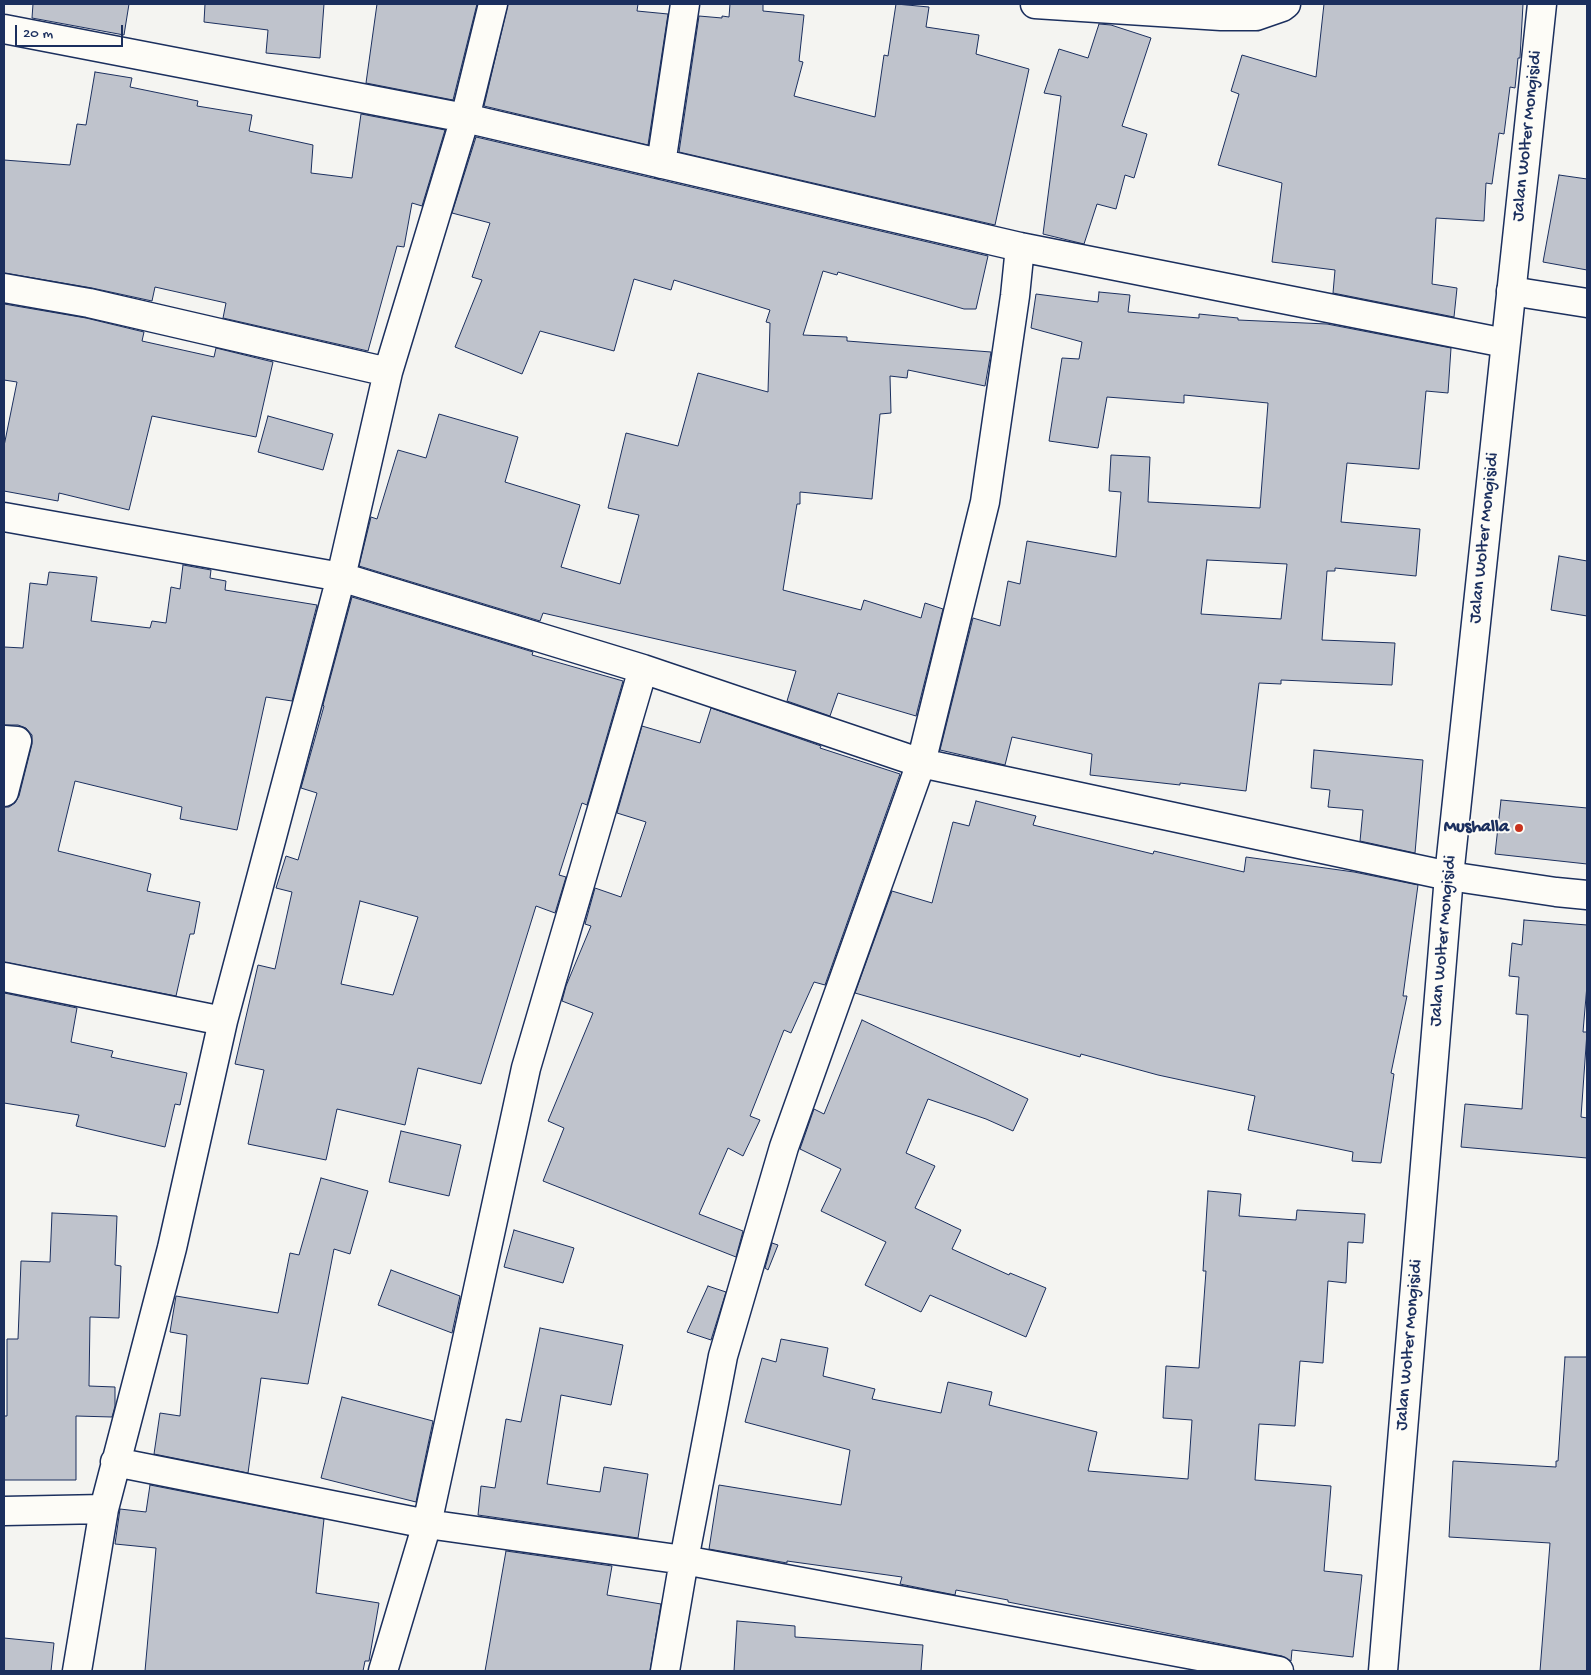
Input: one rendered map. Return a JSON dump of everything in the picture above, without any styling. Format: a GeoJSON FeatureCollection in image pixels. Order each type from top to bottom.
{"type":"FeatureCollection","features":[{"type":"Feature","properties":{"kind":"street"},"geometry":{"type":"LineString","coordinates":[[77,1671],[104,1509],[172,1248],[223,1021],[341,577],[388,372],[465,118],[493,4]]}},
{"type":"Feature","properties":{"kind":"street"},"geometry":{"type":"LineString","coordinates":[[661,164],[685,4]]}},
{"type":"Feature","properties":{"kind":"street"},"geometry":{"type":"LineString","coordinates":[[1035,4],[1222,16],[1256,16],[1286,4]]}},
{"type":"Feature","properties":{"kind":"street","name":"Jalan Wolter Mongisidi"},"geometry":{"type":"LineString","coordinates":[[1383,1671],[1449,876],[1542,4]]}},
{"type":"Feature","properties":{"kind":"street"},"geometry":{"type":"LineString","coordinates":[[4,29],[465,118],[1020,247],[1506,342]]}},
{"type":"Feature","properties":{"kind":"street"},"geometry":{"type":"LineString","coordinates":[[665,1671],[723,1356],[784,1147],[921,763],[985,502],[1015,296],[1020,247]]}},
{"type":"Feature","properties":{"kind":"street"},"geometry":{"type":"LineString","coordinates":[[4,288],[89,303],[388,372]]}},
{"type":"Feature","properties":{"kind":"street"},"geometry":{"type":"LineString","coordinates":[[1511,291],[1587,303]]}},
{"type":"Feature","properties":{"kind":"street"},"geometry":{"type":"LineString","coordinates":[[4,517],[341,577],[643,669],[921,763],[1449,876],[1587,895]]}},
{"type":"Feature","properties":{"kind":"street"},"geometry":{"type":"LineString","coordinates":[[383,1671],[427,1524],[526,1068],[643,669]]}},
{"type":"Feature","properties":{"kind":"street"},"geometry":{"type":"LineString","coordinates":[[4,740],[17,741],[4,792]]}},
{"type":"Feature","properties":{"kind":"street"},"geometry":{"type":"LineString","coordinates":[[4,977],[223,1021]]}},
{"type":"Feature","properties":{"kind":"street"},"geometry":{"type":"LineString","coordinates":[[116,1462],[427,1524],[684,1560],[1279,1671]]}},
{"type":"Feature","properties":{"kind":"street"},"geometry":{"type":"LineString","coordinates":[[4,1510],[104,1509]]}},
{"type":"Feature","properties":{"kind":"building"},"geometry":{"type":"Polygon","coordinates":[[[33,4],[129,4],[124,35],[32,18],[33,4]]]}},
{"type":"Feature","properties":{"kind":"building"},"geometry":{"type":"Polygon","coordinates":[[[205,4],[324,4],[320,58],[266,53],[268,30],[204,22],[205,4]]]}},
{"type":"Feature","properties":{"kind":"building"},"geometry":{"type":"Polygon","coordinates":[[[377,4],[477,4],[453,100],[366,83],[377,4]]]}},
{"type":"Feature","properties":{"kind":"building"},"geometry":{"type":"Polygon","coordinates":[[[508,4],[638,4],[637,11],[668,14],[648,145],[484,106],[508,4]]]}},
{"type":"Feature","properties":{"kind":"building"},"geometry":{"type":"Polygon","coordinates":[[[730,4],[763,4],[763,11],[804,15],[799,61],[803,62],[794,96],[875,117],[884,55],[888,56],[896,4],[929,7],[926,27],[979,35],[976,54],[1029,69],[995,225],[679,152],[699,16],[729,17],[730,4]]]}},
{"type":"Feature","properties":{"kind":"building"},"geometry":{"type":"Polygon","coordinates":[[[1324,4],[1523,4],[1520,58],[1518,58],[1515,88],[1510,87],[1504,134],[1499,133],[1492,184],[1486,183],[1484,221],[1436,218],[1432,284],[1457,288],[1454,317],[1333,293],[1335,270],[1272,262],[1282,183],[1218,165],[1239,94],[1231,91],[1242,55],[1316,77],[1324,4]]]}},
{"type":"Feature","properties":{"kind":"building"},"geometry":{"type":"Polygon","coordinates":[[[1099,24],[1111,25],[1151,38],[1122,126],[1147,134],[1134,178],[1125,175],[1116,209],[1097,204],[1084,244],[1043,234],[1061,96],[1044,93],[1059,49],[1088,58],[1099,24]]]}},
{"type":"Feature","properties":{"kind":"building"},"geometry":{"type":"Polygon","coordinates":[[[95,72],[132,78],[130,87],[198,101],[197,106],[252,115],[249,131],[313,145],[311,173],[352,178],[361,114],[445,130],[422,206],[412,203],[404,247],[397,246],[368,351],[223,318],[226,303],[155,287],[152,301],[92,288],[4,273],[4,160],[70,165],[77,124],[86,125],[95,72]]]}},
{"type":"Feature","properties":{"kind":"building"},"geometry":{"type":"Polygon","coordinates":[[[476,137],[988,256],[976,309],[964,309],[838,272],[837,275],[823,271],[803,335],[847,337],[847,341],[991,352],[985,386],[908,370],[907,378],[890,376],[891,413],[880,414],[872,499],[800,492],[800,504],[797,504],[783,590],[861,610],[864,600],[921,618],[925,603],[943,609],[916,716],[838,693],[830,716],[787,701],[796,671],[543,613],[540,621],[359,566],[371,517],[377,519],[398,450],[426,458],[439,414],[518,437],[505,482],[580,505],[561,567],[620,584],[639,515],[608,508],[626,433],[678,446],[698,373],[768,392],[770,323],[766,322],[770,310],[674,280],[671,290],[634,279],[614,351],[540,331],[522,374],[455,347],[482,280],[472,277],[490,223],[452,213],[476,137]]]}},
{"type":"Feature","properties":{"kind":"building"},"geometry":{"type":"Polygon","coordinates":[[[1559,175],[1587,179],[1587,270],[1543,262],[1559,175]]]}},
{"type":"Feature","properties":{"kind":"building"},"geometry":{"type":"Polygon","coordinates":[[[1099,292],[1130,295],[1128,312],[1199,318],[1199,314],[1238,318],[1238,320],[1327,324],[1451,348],[1448,393],[1426,391],[1419,469],[1347,463],[1341,522],[1420,529],[1416,576],[1335,568],[1335,571],[1327,571],[1322,640],[1395,643],[1392,685],[1281,680],[1281,684],[1259,683],[1246,791],[1090,775],[1092,754],[1012,737],[1005,765],[940,750],[973,618],[1000,626],[1008,581],[1020,584],[1027,541],[1116,557],[1121,492],[1109,491],[1111,455],[1150,457],[1148,502],[1260,508],[1268,403],[1184,395],[1184,403],[1107,397],[1098,448],[1049,441],[1062,358],[1079,359],[1082,342],[1031,328],[1036,294],[1098,302],[1099,292]],[[1207,560],[1201,614],[1281,619],[1287,564],[1207,560]]]}},
{"type":"Feature","properties":{"kind":"building"},"geometry":{"type":"Polygon","coordinates":[[[4,304],[86,318],[144,332],[142,341],[214,357],[216,348],[273,362],[256,437],[152,416],[129,510],[59,493],[58,501],[4,491],[4,446],[17,382],[4,380],[4,304]]]}},
{"type":"Feature","properties":{"kind":"building"},"geometry":{"type":"Polygon","coordinates":[[[268,416],[333,434],[323,470],[258,452],[268,416]]]}},
{"type":"Feature","properties":{"kind":"building"},"geometry":{"type":"Polygon","coordinates":[[[1559,556],[1587,561],[1587,616],[1551,610],[1559,556]]]}},
{"type":"Feature","properties":{"kind":"building"},"geometry":{"type":"Polygon","coordinates":[[[183,565],[211,570],[210,578],[226,581],[225,590],[317,605],[292,701],[266,697],[237,830],[180,819],[182,807],[75,781],[58,851],[151,874],[147,891],[200,902],[194,934],[190,934],[176,996],[4,962],[4,807],[9,807],[15,803],[19,796],[32,744],[32,735],[26,728],[18,725],[4,725],[4,647],[23,648],[30,583],[47,585],[49,572],[97,577],[91,621],[150,628],[152,621],[166,623],[171,587],[180,589],[183,565]]]}},
{"type":"Feature","properties":{"kind":"building"},"geometry":{"type":"Polygon","coordinates":[[[352,597],[533,652],[532,655],[623,681],[587,805],[582,803],[559,875],[566,877],[555,913],[536,906],[481,1084],[418,1068],[405,1125],[337,1109],[326,1160],[248,1144],[264,1070],[235,1064],[258,965],[275,969],[292,892],[276,888],[286,856],[298,860],[317,793],[301,788],[352,597]],[[360,901],[341,984],[393,995],[418,917],[360,901]]]}},
{"type":"Feature","properties":{"kind":"building"},"geometry":{"type":"Polygon","coordinates":[[[711,708],[821,746],[820,748],[900,774],[825,985],[814,982],[791,1033],[784,1030],[750,1116],[760,1120],[743,1156],[728,1148],[699,1214],[743,1231],[736,1257],[543,1181],[564,1128],[548,1121],[593,1013],[562,1001],[566,986],[591,926],[585,924],[595,888],[621,897],[646,822],[617,813],[642,726],[700,743],[711,708]]]}},
{"type":"Feature","properties":{"kind":"building"},"geometry":{"type":"Polygon","coordinates":[[[1314,750],[1423,760],[1415,853],[1360,841],[1363,810],[1328,807],[1330,790],[1311,788],[1314,750]]]}},
{"type":"Feature","properties":{"kind":"building"},"geometry":{"type":"Polygon","coordinates":[[[1501,800],[1587,808],[1587,864],[1495,854],[1501,800]]]}},
{"type":"Feature","properties":{"kind":"building"},"geometry":{"type":"Polygon","coordinates":[[[976,801],[1036,816],[1033,825],[1153,854],[1154,851],[1244,872],[1246,857],[1354,872],[1418,885],[1403,996],[1407,996],[1391,1073],[1394,1074],[1381,1163],[1352,1161],[1353,1152],[1248,1130],[1255,1096],[1158,1075],[1081,1054],[1080,1057],[855,993],[892,891],[932,903],[953,822],[969,826],[976,801]]]}},
{"type":"Feature","properties":{"kind":"building"},"geometry":{"type":"Polygon","coordinates":[[[1524,920],[1587,925],[1587,985],[1583,1032],[1587,1032],[1581,1117],[1587,1118],[1587,1158],[1461,1147],[1465,1104],[1522,1109],[1528,1015],[1516,1014],[1519,977],[1509,976],[1512,943],[1522,945],[1524,920]]]}},
{"type":"Feature","properties":{"kind":"building"},"geometry":{"type":"Polygon","coordinates":[[[4,993],[77,1008],[71,1042],[113,1051],[111,1057],[187,1073],[180,1105],[175,1104],[165,1147],[76,1126],[79,1115],[4,1103],[4,993]]]}},
{"type":"Feature","properties":{"kind":"building"},"geometry":{"type":"Polygon","coordinates":[[[862,1020],[1028,1099],[1013,1131],[986,1119],[928,1099],[906,1153],[935,1166],[915,1208],[961,1230],[952,1249],[1009,1275],[1010,1273],[1046,1288],[1026,1337],[930,1295],[921,1312],[865,1285],[886,1242],[821,1211],[841,1169],[800,1149],[814,1109],[824,1114],[862,1020]]]}},
{"type":"Feature","properties":{"kind":"building"},"geometry":{"type":"Polygon","coordinates":[[[401,1131],[461,1145],[449,1196],[389,1182],[401,1131]]]}},
{"type":"Feature","properties":{"kind":"building"},"geometry":{"type":"Polygon","coordinates":[[[321,1178],[368,1191],[350,1254],[334,1249],[308,1384],[261,1378],[248,1473],[154,1454],[160,1413],[180,1416],[187,1335],[170,1332],[176,1296],[278,1313],[290,1253],[299,1255],[321,1178]]]}},
{"type":"Feature","properties":{"kind":"building"},"geometry":{"type":"Polygon","coordinates":[[[1208,1191],[1241,1194],[1239,1216],[1296,1220],[1297,1210],[1365,1214],[1363,1243],[1348,1242],[1346,1283],[1328,1281],[1323,1363],[1300,1361],[1295,1426],[1259,1424],[1255,1480],[1331,1486],[1324,1571],[1362,1575],[1353,1657],[1292,1650],[1291,1661],[1282,1656],[1008,1602],[1008,1600],[956,1590],[955,1595],[900,1584],[902,1577],[787,1561],[787,1563],[709,1549],[719,1485],[841,1505],[850,1450],[745,1422],[762,1358],[776,1362],[781,1339],[828,1348],[823,1376],[875,1389],[872,1399],[941,1413],[948,1382],[992,1392],[989,1405],[1097,1432],[1088,1471],[1188,1479],[1192,1420],[1163,1418],[1166,1366],[1199,1368],[1206,1271],[1203,1271],[1208,1191]]]}},
{"type":"Feature","properties":{"kind":"building"},"geometry":{"type":"Polygon","coordinates":[[[52,1213],[117,1216],[115,1265],[121,1266],[119,1318],[90,1317],[89,1386],[115,1387],[115,1406],[112,1417],[76,1416],[76,1480],[4,1480],[4,1416],[7,1416],[7,1339],[18,1339],[21,1261],[50,1262],[52,1213]]]}},
{"type":"Feature","properties":{"kind":"building"},"geometry":{"type":"Polygon","coordinates":[[[514,1230],[574,1248],[563,1283],[504,1267],[514,1230]]]}},
{"type":"Feature","properties":{"kind":"building"},"geometry":{"type":"Polygon","coordinates":[[[772,1243],[778,1245],[768,1270],[765,1268],[772,1243]]]}},
{"type":"Feature","properties":{"kind":"building"},"geometry":{"type":"Polygon","coordinates":[[[391,1270],[460,1296],[452,1333],[378,1305],[391,1270]]]}},
{"type":"Feature","properties":{"kind":"building"},"geometry":{"type":"Polygon","coordinates":[[[708,1286],[726,1292],[711,1340],[687,1332],[708,1286]]]}},
{"type":"Feature","properties":{"kind":"building"},"geometry":{"type":"Polygon","coordinates":[[[540,1328],[623,1345],[611,1405],[561,1395],[547,1484],[600,1492],[604,1467],[648,1474],[638,1538],[478,1515],[481,1486],[495,1488],[506,1419],[521,1422],[540,1328]]]}},
{"type":"Feature","properties":{"kind":"building"},"geometry":{"type":"Polygon","coordinates":[[[1565,1357],[1587,1357],[1587,1671],[1540,1671],[1550,1543],[1449,1537],[1453,1461],[1556,1467],[1556,1461],[1558,1461],[1565,1357]]]}},
{"type":"Feature","properties":{"kind":"building"},"geometry":{"type":"Polygon","coordinates":[[[342,1397],[433,1421],[416,1502],[321,1478],[342,1397]]]}},
{"type":"Feature","properties":{"kind":"building"},"geometry":{"type":"Polygon","coordinates":[[[150,1485],[324,1519],[316,1593],[379,1603],[369,1661],[365,1661],[363,1671],[145,1671],[156,1548],[115,1544],[120,1509],[146,1512],[150,1485]]]}},
{"type":"Feature","properties":{"kind":"building"},"geometry":{"type":"Polygon","coordinates":[[[506,1551],[612,1566],[607,1595],[661,1604],[650,1671],[485,1671],[506,1551]]]}},
{"type":"Feature","properties":{"kind":"building"},"geometry":{"type":"Polygon","coordinates":[[[737,1621],[795,1626],[795,1637],[923,1645],[921,1671],[734,1671],[737,1621]]]}},
{"type":"Feature","properties":{"kind":"building"},"geometry":{"type":"Polygon","coordinates":[[[4,1638],[54,1643],[51,1671],[4,1671],[4,1638]]]}},
{"type":"Feature","properties":{"kind":"place","name":"Mushalla"},"geometry":{"type":"Point","coordinates":[1519,828]}}]}
